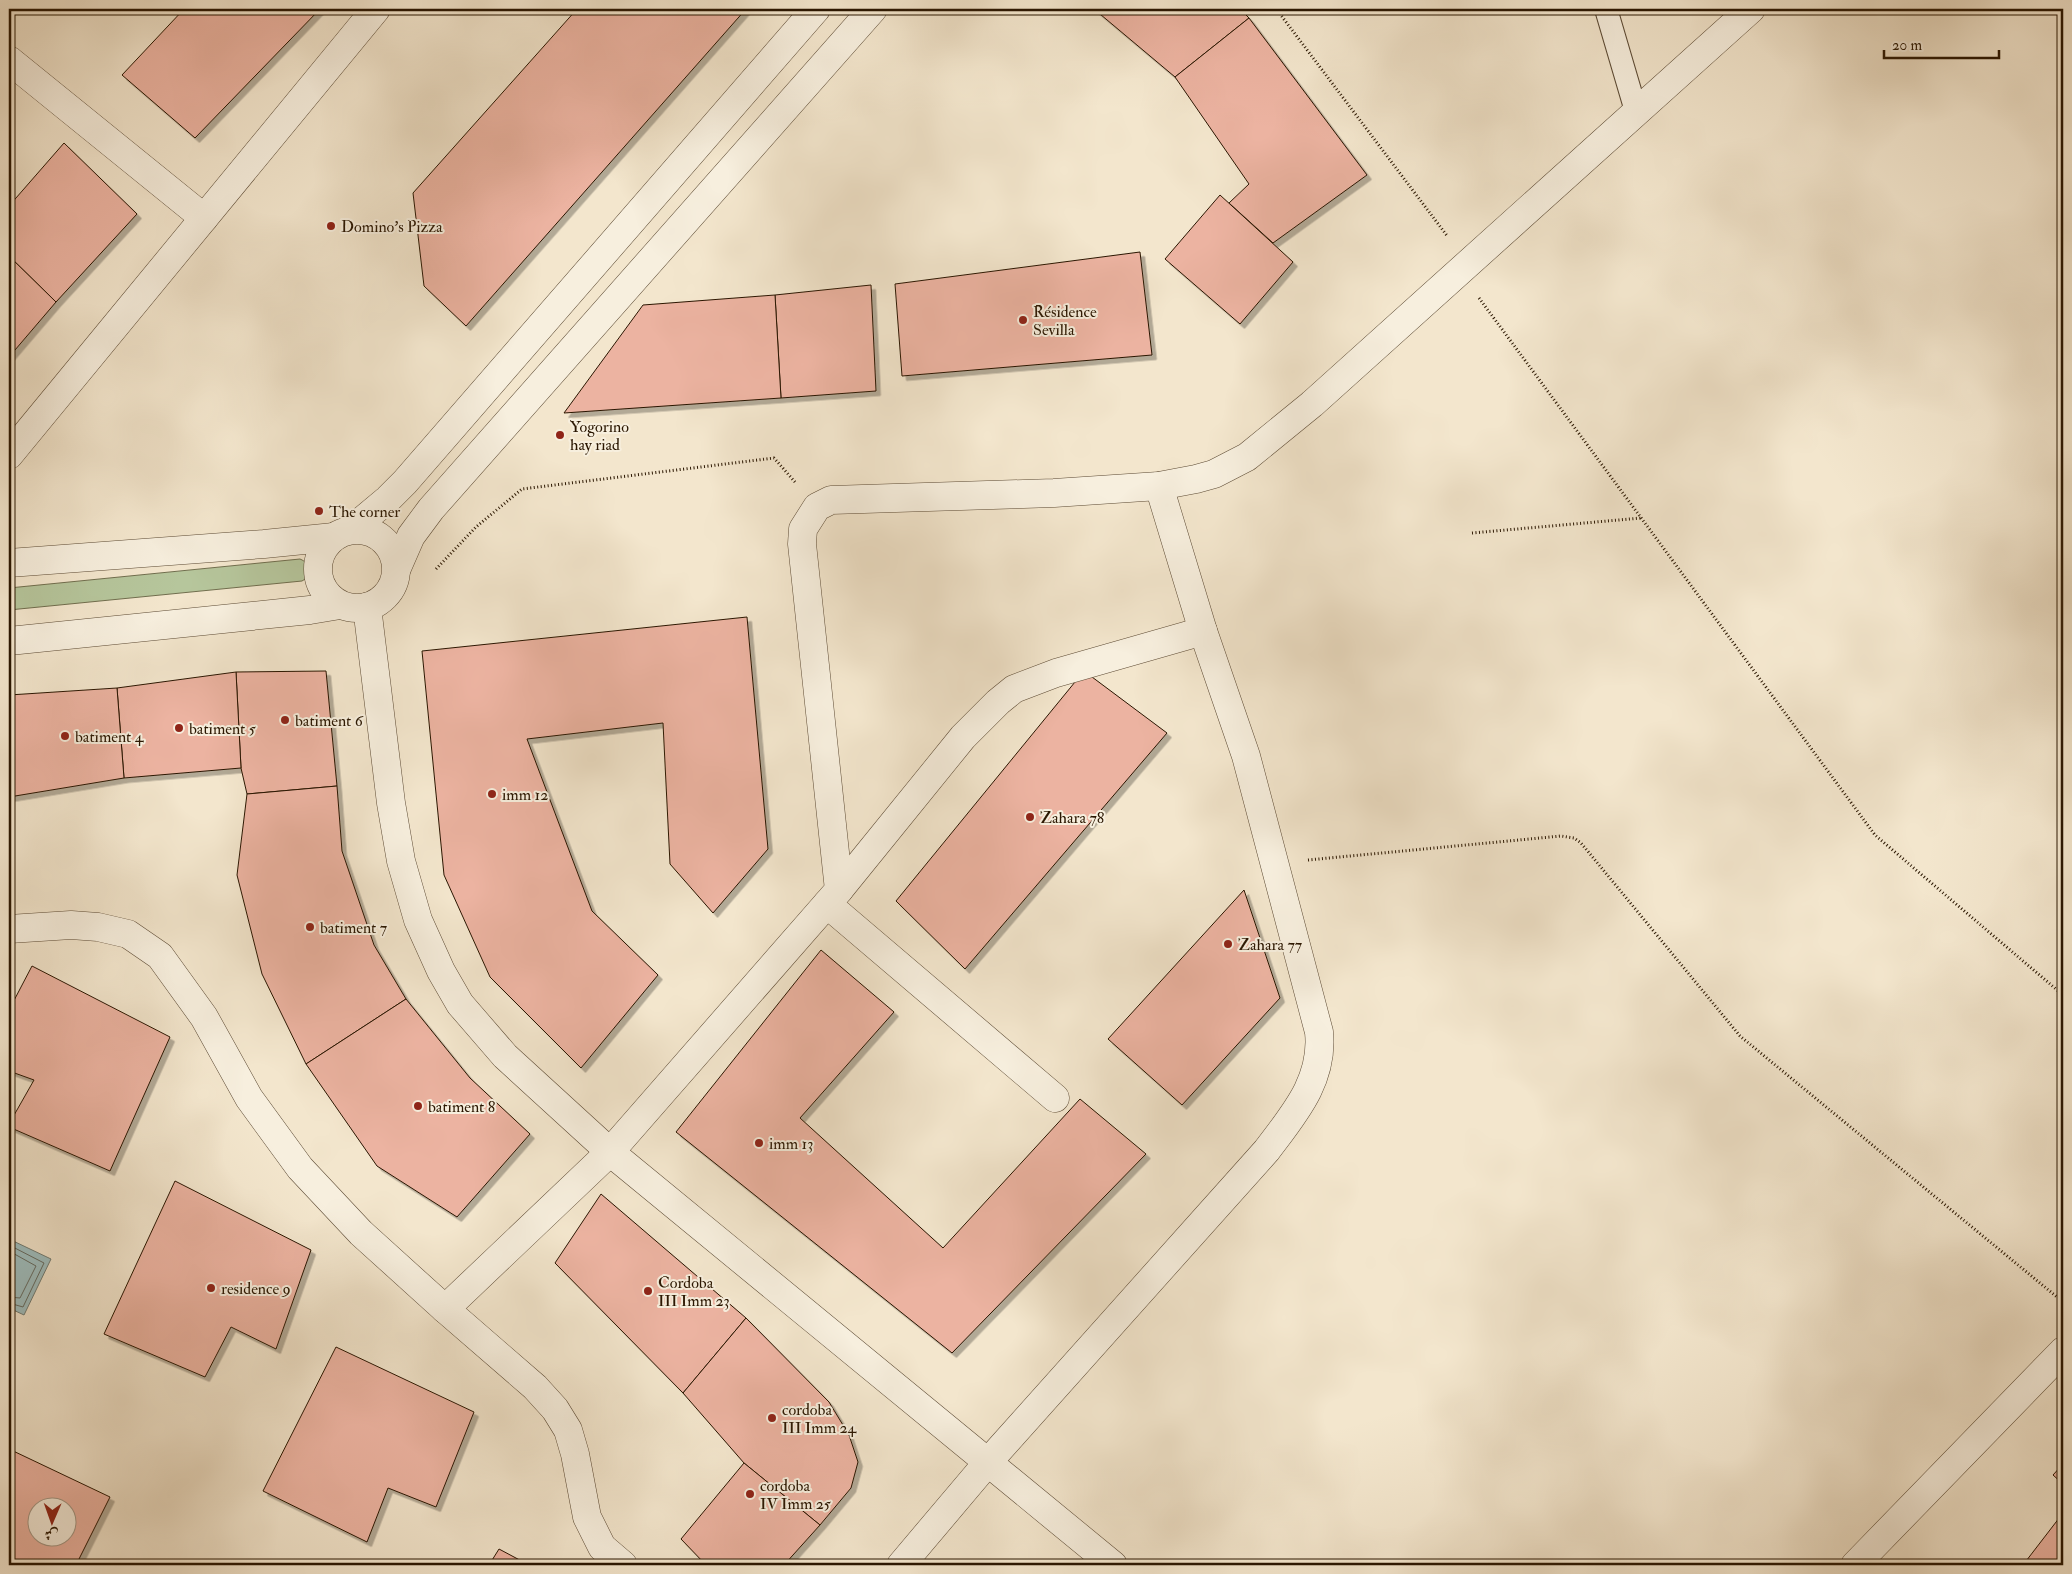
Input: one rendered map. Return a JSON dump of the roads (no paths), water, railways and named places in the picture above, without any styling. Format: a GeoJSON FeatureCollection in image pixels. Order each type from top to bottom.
{"type":"FeatureCollection","features":[{"type":"Feature","properties":{"kind":"street"},"geometry":{"type":"LineString","coordinates":[[9,455],[376,9]]}},
{"type":"Feature","properties":{"kind":"street"},"geometry":{"type":"LineString","coordinates":[[816,9],[405,482],[388,499],[323,550],[318,565],[319,581],[327,594],[340,604],[353,608],[367,607],[379,602],[389,593],[395,581],[397,568],[411,536],[431,509],[873,9]]}},
{"type":"Feature","properties":{"kind":"street"},"geometry":{"type":"LineString","coordinates":[[1055,1098],[833,897],[802,544],[803,529],[817,507],[831,500],[1054,494],[1159,486],[1214,474],[1257,451],[1312,404],[1751,9]]}},
{"type":"Feature","properties":{"kind":"street"},"geometry":{"type":"LineString","coordinates":[[9,60],[204,218]]}},
{"type":"Feature","properties":{"kind":"street"},"geometry":{"type":"LineString","coordinates":[[902,1565],[988,1462],[1267,1150],[1302,1104],[1313,1082],[1320,1048],[1319,1032],[1246,756],[1203,631],[1159,486]]}},
{"type":"Feature","properties":{"kind":"street"},"geometry":{"type":"LineString","coordinates":[[9,563],[264,544],[364,530],[377,534],[387,543],[394,555],[397,568]]}},
{"type":"Feature","properties":{"kind":"street"},"geometry":{"type":"LineString","coordinates":[[9,641],[293,612],[340,604]]}},
{"type":"Feature","properties":{"kind":"street"},"geometry":{"type":"LineString","coordinates":[[367,607],[391,803],[401,862],[418,920],[441,971],[460,1004],[499,1049],[610,1152],[1113,1565]]}},
{"type":"Feature","properties":{"kind":"street"},"geometry":{"type":"LineString","coordinates":[[444,1309],[610,1152],[833,897],[962,737],[998,702],[1014,689],[1056,673],[1203,631]]}},
{"type":"Feature","properties":{"kind":"street"},"geometry":{"type":"LineString","coordinates":[[9,929],[70,925],[98,927],[128,934],[160,956],[204,1017],[249,1098],[300,1168],[361,1233],[444,1309],[535,1386],[555,1409],[568,1430],[575,1454],[587,1517],[602,1547],[623,1565]]}},
{"type":"Feature","properties":{"kind":"street"},"geometry":{"type":"LineString","coordinates":[[1855,1565],[2063,1350]]}},
{"type":"Feature","properties":{"kind":"lane"},"geometry":{"type":"LineString","coordinates":[[1606,9],[1636,111]]}},
{"type":"Feature","properties":{"kind":"water"},"geometry":{"type":"Polygon","coordinates":[[[9,1239],[51,1259],[24,1315],[9,1308],[9,1239]]]}},
{"type":"Feature","properties":{"kind":"place","name":"Domino’s Pizza"},"geometry":{"type":"Point","coordinates":[331,226]}},
{"type":"Feature","properties":{"kind":"place","name":"Résidence Sevilla"},"geometry":{"type":"Point","coordinates":[1023,320]}},
{"type":"Feature","properties":{"kind":"place","name":"Yogorino hay riad"},"geometry":{"type":"Point","coordinates":[560,435]}},
{"type":"Feature","properties":{"kind":"place","name":"The corner"},"geometry":{"type":"Point","coordinates":[319,511]}},
{"type":"Feature","properties":{"kind":"place","name":"batiment 6"},"geometry":{"type":"Point","coordinates":[285,720]}},
{"type":"Feature","properties":{"kind":"place","name":"batiment 5"},"geometry":{"type":"Point","coordinates":[179,728]}},
{"type":"Feature","properties":{"kind":"place","name":"batiment 4"},"geometry":{"type":"Point","coordinates":[65,736]}},
{"type":"Feature","properties":{"kind":"place","name":"imm 12"},"geometry":{"type":"Point","coordinates":[492,794]}},
{"type":"Feature","properties":{"kind":"place","name":"Zahara 78"},"geometry":{"type":"Point","coordinates":[1030,817]}},
{"type":"Feature","properties":{"kind":"place","name":"batiment 7"},"geometry":{"type":"Point","coordinates":[310,927]}},
{"type":"Feature","properties":{"kind":"place","name":"Zahara 77"},"geometry":{"type":"Point","coordinates":[1228,944]}},
{"type":"Feature","properties":{"kind":"place","name":"batiment 8"},"geometry":{"type":"Point","coordinates":[418,1106]}},
{"type":"Feature","properties":{"kind":"place","name":"imm 13"},"geometry":{"type":"Point","coordinates":[759,1143]}},
{"type":"Feature","properties":{"kind":"place","name":"residence 9"},"geometry":{"type":"Point","coordinates":[211,1288]}},
{"type":"Feature","properties":{"kind":"place","name":"Cordoba III Imm 23"},"geometry":{"type":"Point","coordinates":[648,1291]}},
{"type":"Feature","properties":{"kind":"place","name":"cordoba III Imm 24"},"geometry":{"type":"Point","coordinates":[772,1418]}},
{"type":"Feature","properties":{"kind":"place","name":"cordoba IV Imm 25"},"geometry":{"type":"Point","coordinates":[750,1494]}}]}
